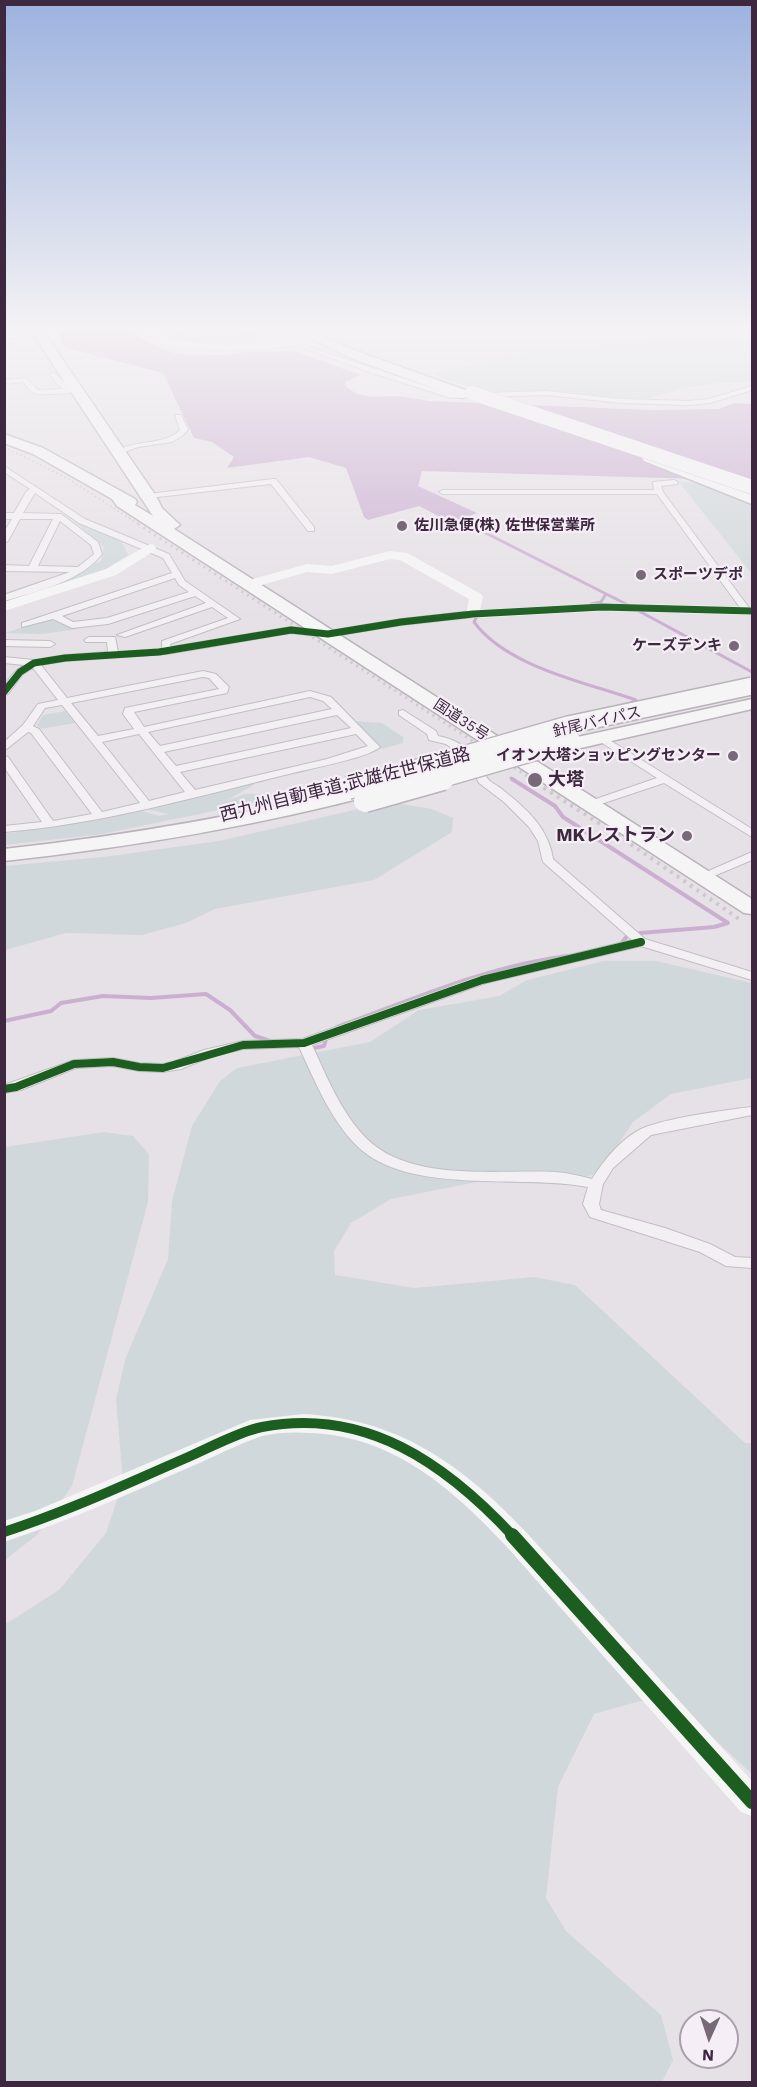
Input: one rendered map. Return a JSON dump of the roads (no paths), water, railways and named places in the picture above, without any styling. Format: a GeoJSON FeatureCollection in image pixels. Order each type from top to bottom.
{"type":"FeatureCollection","features":[{"type":"Feature","properties":{"kind":"highway"},"geometry":{"type":"LineString","coordinates":[[100,425],[119,452],[149,507],[155,510],[170,529]]}},
{"type":"Feature","properties":{"kind":"highway"},"geometry":{"type":"LineString","coordinates":[[562,425],[750,494]]}},
{"type":"Feature","properties":{"kind":"highway","name":"国道35号"},"geometry":{"type":"LineString","coordinates":[[4,438],[47,455],[123,499],[122,503],[149,507],[170,529],[200,551],[753,908]]}},
{"type":"Feature","properties":{"kind":"highway","name":"針尾バイパス"},"geometry":{"type":"LineString","coordinates":[[750,699],[538,752],[513,753],[513,747],[519,742],[540,740],[650,709],[753,687]]}},
{"type":"Feature","properties":{"kind":"highway","name":"西九州自動車道;武雄佐世保道路"},"geometry":{"type":"LineString","coordinates":[[4,854],[170,828],[348,788],[568,725],[753,687]]}},
{"type":"Feature","properties":{"kind":"highway"},"geometry":{"type":"LineString","coordinates":[[119,848],[308,812],[540,740],[750,699]]}},
{"type":"Feature","properties":{"kind":"highway","name":"西九州自動車道;武雄佐世保道路"},"geometry":{"type":"LineString","coordinates":[[4,860],[119,848],[258,826],[365,801],[570,742],[750,699]]}},
{"type":"Feature","properties":{"kind":"highway"},"geometry":{"type":"LineString","coordinates":[[476,729],[540,740]]}},
{"type":"Feature","properties":{"kind":"highway"},"geometry":{"type":"LineString","coordinates":[[547,775],[544,759],[546,754],[562,746]]}},
{"type":"Feature","properties":{"kind":"highway"},"geometry":{"type":"LineString","coordinates":[[4,854],[106,842],[263,816],[457,766]]}},
{"type":"Feature","properties":{"kind":"street"},"geometry":{"type":"LineString","coordinates":[[119,452],[135,446],[166,441],[179,435],[184,430],[182,425]]}},
{"type":"Feature","properties":{"kind":"street"},"geometry":{"type":"LineString","coordinates":[[6,470],[82,521],[166,556],[182,583],[261,636]]}},
{"type":"Feature","properties":{"kind":"street"},"geometry":{"type":"LineString","coordinates":[[149,507],[273,481],[311,529]]}},
{"type":"Feature","properties":{"kind":"street"},"geometry":{"type":"LineString","coordinates":[[674,482],[656,484],[659,492],[750,611]]}},
{"type":"Feature","properties":{"kind":"street"},"geometry":{"type":"LineString","coordinates":[[4,540],[30,492],[37,490]]}},
{"type":"Feature","properties":{"kind":"street"},"geometry":{"type":"LineString","coordinates":[[443,492],[659,492]]}},
{"type":"Feature","properties":{"kind":"street"},"geometry":{"type":"LineString","coordinates":[[4,516],[58,516],[95,544],[98,554],[92,563],[80,569],[47,584],[4,598]]}},
{"type":"Feature","properties":{"kind":"street"},"geometry":{"type":"LineString","coordinates":[[32,568],[58,516]]}},
{"type":"Feature","properties":{"kind":"street"},"geometry":{"type":"LineString","coordinates":[[4,607],[111,572],[150,548]]}},
{"type":"Feature","properties":{"kind":"street"},"geometry":{"type":"LineString","coordinates":[[251,584],[307,568],[332,570],[390,555],[403,556],[476,597],[473,614]]}},
{"type":"Feature","properties":{"kind":"street"},"geometry":{"type":"LineString","coordinates":[[4,568],[80,569]]}},
{"type":"Feature","properties":{"kind":"street"},"geometry":{"type":"LineString","coordinates":[[25,625],[176,575]]}},
{"type":"Feature","properties":{"kind":"street"},"geometry":{"type":"LineString","coordinates":[[54,616],[72,625],[120,618],[196,592]]}},
{"type":"Feature","properties":{"kind":"street"},"geometry":{"type":"LineString","coordinates":[[122,635],[212,604]]}},
{"type":"Feature","properties":{"kind":"street"},"geometry":{"type":"LineString","coordinates":[[4,660],[34,663],[65,658],[167,651],[291,630],[328,634],[401,622],[473,614],[633,608],[750,611]]}},
{"type":"Feature","properties":{"kind":"street"},"geometry":{"type":"LineString","coordinates":[[118,655],[122,635],[120,618]]}},
{"type":"Feature","properties":{"kind":"street"},"geometry":{"type":"LineString","coordinates":[[167,651],[165,643],[235,619]]}},
{"type":"Feature","properties":{"kind":"street"},"geometry":{"type":"LineString","coordinates":[[89,640],[112,639],[118,655]]}},
{"type":"Feature","properties":{"kind":"street"},"geometry":{"type":"LineString","coordinates":[[4,643],[45,643]]}},
{"type":"Feature","properties":{"kind":"street"},"geometry":{"type":"LineString","coordinates":[[6,686],[20,672],[34,663]]}},
{"type":"Feature","properties":{"kind":"street"},"geometry":{"type":"LineString","coordinates":[[34,663],[147,805]]}},
{"type":"Feature","properties":{"kind":"street"},"geometry":{"type":"LineString","coordinates":[[4,748],[27,727],[42,706],[203,674],[212,676],[224,687],[223,691],[129,710],[128,714],[193,795]]}},
{"type":"Feature","properties":{"kind":"street"},"geometry":{"type":"LineString","coordinates":[[4,829],[50,825],[99,816],[193,795],[375,747],[327,699],[310,694],[96,740]]}},
{"type":"Feature","properties":{"kind":"street"},"geometry":{"type":"LineString","coordinates":[[157,750],[339,711]]}},
{"type":"Feature","properties":{"kind":"street"},"geometry":{"type":"LineString","coordinates":[[403,712],[432,733],[433,738],[449,741],[478,764],[483,781],[499,790],[524,815],[544,841],[547,860],[641,942],[753,976]]}},
{"type":"Feature","properties":{"kind":"street"},"geometry":{"type":"LineString","coordinates":[[27,727],[35,731],[99,816]]}},
{"type":"Feature","properties":{"kind":"street"},"geometry":{"type":"LineString","coordinates":[[173,770],[358,730]]}},
{"type":"Feature","properties":{"kind":"street"},"geometry":{"type":"LineString","coordinates":[[600,737],[753,834]]}},
{"type":"Feature","properties":{"kind":"street"},"geometry":{"type":"LineString","coordinates":[[4,759],[50,825]]}},
{"type":"Feature","properties":{"kind":"street"},"geometry":{"type":"LineString","coordinates":[[591,804],[664,779]]}},
{"type":"Feature","properties":{"kind":"street"},"geometry":{"type":"LineString","coordinates":[[703,876],[753,856]]}},
{"type":"Feature","properties":{"kind":"street"},"geometry":{"type":"LineString","coordinates":[[4,1089],[16,1087],[74,1064],[113,1062],[139,1067],[164,1068],[243,1044],[304,1043],[482,980],[641,942]]}},
{"type":"Feature","properties":{"kind":"street"},"geometry":{"type":"LineString","coordinates":[[304,1043],[319,1076],[350,1128],[371,1151],[388,1162],[438,1173],[555,1177],[596,1184]]}},
{"type":"Feature","properties":{"kind":"street"},"geometry":{"type":"LineString","coordinates":[[753,1111],[667,1126],[646,1132],[608,1165],[596,1184],[591,1204],[595,1213],[705,1248],[732,1262],[753,1263]]}},
{"type":"Feature","properties":{"kind":"street"},"geometry":{"type":"LineString","coordinates":[[4,1532],[44,1519],[259,1427],[289,1422],[308,1422],[369,1432],[425,1459],[451,1476],[509,1531],[753,1802]]}},
{"type":"Feature","properties":{"kind":"waterway"},"geometry":{"type":"LineString","coordinates":[[461,520],[471,525]]}},
{"type":"Feature","properties":{"kind":"waterway"},"geometry":{"type":"LineString","coordinates":[[468,524],[628,605]]}},
{"type":"Feature","properties":{"kind":"waterway"},"geometry":{"type":"LineString","coordinates":[[591,604],[601,602],[606,594]]}},
{"type":"Feature","properties":{"kind":"waterway"},"geometry":{"type":"LineString","coordinates":[[637,610],[752,672]]}},
{"type":"Feature","properties":{"kind":"waterway"},"geometry":{"type":"LineString","coordinates":[[477,616],[474,622],[488,638],[506,651],[548,671],[636,700],[628,704]]}},
{"type":"Feature","properties":{"kind":"waterway"},"geometry":{"type":"LineString","coordinates":[[512,779],[555,806],[563,817],[728,923],[714,927],[640,933]]}},
{"type":"Feature","properties":{"kind":"waterway"},"geometry":{"type":"LineString","coordinates":[[621,944],[627,936]]}},
{"type":"Feature","properties":{"kind":"waterway"},"geometry":{"type":"LineString","coordinates":[[337,1027],[479,976],[567,956]]}},
{"type":"Feature","properties":{"kind":"waterway"},"geometry":{"type":"LineString","coordinates":[[4,1021],[51,1011],[61,1003],[103,996],[151,998],[206,994],[230,1010],[255,1036],[270,1041]]}},
{"type":"Feature","properties":{"kind":"waterway"},"geometry":{"type":"LineString","coordinates":[[309,1049],[324,1046],[327,1036]]}},
{"type":"Feature","properties":{"kind":"railway"},"geometry":{"type":"LineString","coordinates":[[4,447],[67,478],[140,525]]}},
{"type":"Feature","properties":{"kind":"railway"},"geometry":{"type":"LineString","coordinates":[[138,524],[533,780]]}},
{"type":"Feature","properties":{"kind":"railway"},"geometry":{"type":"LineString","coordinates":[[530,779],[622,838],[742,921]]}},
{"type":"Feature","properties":{"kind":"place","name":"佐川急便(株) 佐世保営業所"},"geometry":{"type":"Point","coordinates":[402,526]}},
{"type":"Feature","properties":{"kind":"place","name":"スポーツデポ"},"geometry":{"type":"Point","coordinates":[641,575]}},
{"type":"Feature","properties":{"kind":"place","name":"ケーズデンキ"},"geometry":{"type":"Point","coordinates":[734,646]}},
{"type":"Feature","properties":{"kind":"place","name":"イオン大塔ショッピングセンター"},"geometry":{"type":"Point","coordinates":[733,756]}},
{"type":"Feature","properties":{"kind":"place","name":"大塔"},"geometry":{"type":"Point","coordinates":[535,780]}},
{"type":"Feature","properties":{"kind":"place","name":"MKレストラン"},"geometry":{"type":"Point","coordinates":[687,836]}}]}
